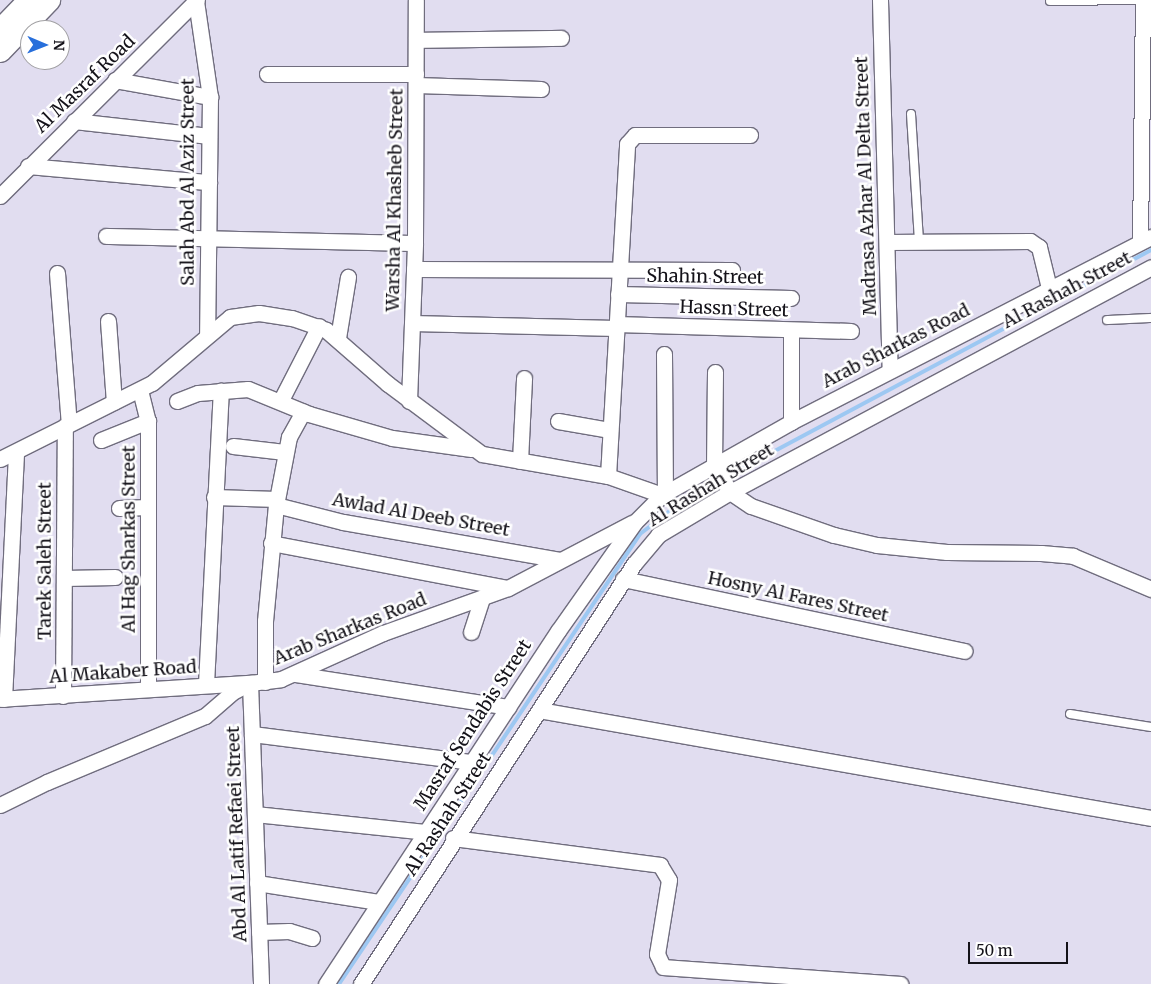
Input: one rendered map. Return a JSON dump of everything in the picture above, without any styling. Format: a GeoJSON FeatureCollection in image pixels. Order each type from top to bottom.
{"type":"FeatureCollection","features":[{"type":"Feature","properties":{"kind":"main road"},"geometry":{"type":"LineString","coordinates":[[0,29],[28,0]]}},
{"type":"Feature","properties":{"kind":"main road"},"geometry":{"type":"LineString","coordinates":[[0,51],[49,0]]}},
{"type":"Feature","properties":{"kind":"street","name":"Al Masraf Road"},"geometry":{"type":"LineString","coordinates":[[0,196],[74,120],[197,0]]}},
{"type":"Feature","properties":{"kind":"street","name":"Salah Abd Al Aziz Street"},"geometry":{"type":"LineString","coordinates":[[197,0],[210,97],[207,334]]}},
{"type":"Feature","properties":{"kind":"street","name":"Warsha Al Khasheb Street"},"geometry":{"type":"LineString","coordinates":[[409,401],[415,243],[416,0]]}},
{"type":"Feature","properties":{"kind":"street","name":"Madrasa Azhar Al Delta Street"},"geometry":{"type":"LineString","coordinates":[[880,0],[890,370]]}},
{"type":"Feature","properties":{"kind":"street"},"geometry":{"type":"LineString","coordinates":[[1143,0],[1146,240]]}},
{"type":"Feature","properties":{"kind":"street"},"geometry":{"type":"LineString","coordinates":[[416,40],[562,38]]}},
{"type":"Feature","properties":{"kind":"street"},"geometry":{"type":"LineString","coordinates":[[267,74],[416,80],[541,89]]}},
{"type":"Feature","properties":{"kind":"street"},"geometry":{"type":"LineString","coordinates":[[115,80],[210,97]]}},
{"type":"Feature","properties":{"kind":"street"},"geometry":{"type":"LineString","coordinates":[[74,120],[209,136]]}},
{"type":"Feature","properties":{"kind":"street"},"geometry":{"type":"LineString","coordinates":[[608,476],[627,144],[635,135],[750,135]]}},
{"type":"Feature","properties":{"kind":"street"},"geometry":{"type":"LineString","coordinates":[[28,166],[209,182]]}},
{"type":"Feature","properties":{"kind":"street"},"geometry":{"type":"LineString","coordinates":[[106,236],[415,243]]}},
{"type":"Feature","properties":{"kind":"street","name":"Arab Sharkas Road"},"geometry":{"type":"LineString","coordinates":[[664,493],[791,422],[890,370],[1146,240]]}},
{"type":"Feature","properties":{"kind":"street"},"geometry":{"type":"LineString","coordinates":[[887,242],[1034,242],[1040,250],[1049,288]]}},
{"type":"Feature","properties":{"kind":"street","name":"Al Rashah Street"},"geometry":{"type":"LineString","coordinates":[[361,984],[453,838],[623,580],[658,535],[730,492],[1151,266]]}},
{"type":"Feature","properties":{"kind":"street"},"geometry":{"type":"LineString","coordinates":[[414,269],[620,268],[732,270]]}},
{"type":"Feature","properties":{"kind":"street","name":"Tarek Saleh Street"},"geometry":{"type":"LineString","coordinates":[[57,273],[67,425],[63,696]]}},
{"type":"Feature","properties":{"kind":"street"},"geometry":{"type":"LineString","coordinates":[[338,338],[348,277]]}},
{"type":"Feature","properties":{"kind":"street","name":"Shahin Street"},"geometry":{"type":"LineString","coordinates":[[618,294],[791,298]]}},
{"type":"Feature","properties":{"kind":"street"},"geometry":{"type":"LineString","coordinates":[[0,459],[140,390],[162,376],[207,334],[230,317],[243,313],[274,315],[319,326],[338,338],[409,401],[471,449]]}},
{"type":"Feature","properties":{"kind":"street"},"geometry":{"type":"LineString","coordinates":[[108,321],[114,402]]}},
{"type":"Feature","properties":{"kind":"street","name":"Hassn Street"},"geometry":{"type":"LineString","coordinates":[[412,323],[851,332]]}},
{"type":"Feature","properties":{"kind":"street"},"geometry":{"type":"LineString","coordinates":[[281,400],[319,326]]}},
{"type":"Feature","properties":{"kind":"street"},"geometry":{"type":"LineString","coordinates":[[791,330],[791,422]]}},
{"type":"Feature","properties":{"kind":"street"},"geometry":{"type":"LineString","coordinates":[[177,401],[198,393],[248,389],[281,400],[303,412],[392,438],[471,449],[608,476],[664,493],[664,354]]}},
{"type":"Feature","properties":{"kind":"street"},"geometry":{"type":"LineString","coordinates":[[715,372],[714,465],[730,492],[751,506],[834,535],[869,543],[939,552],[1041,552],[1073,556],[1151,589]]}},
{"type":"Feature","properties":{"kind":"street"},"geometry":{"type":"LineString","coordinates":[[520,460],[524,378]]}},
{"type":"Feature","properties":{"kind":"street","name":"Al Hag Sharkas Street"},"geometry":{"type":"LineString","coordinates":[[140,390],[148,421],[148,689]]}},
{"type":"Feature","properties":{"kind":"street"},"geometry":{"type":"LineString","coordinates":[[206,684],[214,496],[221,390]]}},
{"type":"Feature","properties":{"kind":"street","name":"Abd Al Latif Refaei Street"},"geometry":{"type":"LineString","coordinates":[[261,984],[252,734],[276,502],[285,452],[294,423],[303,412]]}},
{"type":"Feature","properties":{"kind":"street"},"geometry":{"type":"LineString","coordinates":[[101,440],[148,421]]}},
{"type":"Feature","properties":{"kind":"street"},"geometry":{"type":"LineString","coordinates":[[558,421],[610,430]]}},
{"type":"Feature","properties":{"kind":"street"},"geometry":{"type":"LineString","coordinates":[[233,446],[285,452]]}},
{"type":"Feature","properties":{"kind":"street"},"geometry":{"type":"LineString","coordinates":[[2,699],[16,452]]}},
{"type":"Feature","properties":{"kind":"street","name":"Masraf Sendabis Street"},"geometry":{"type":"LineString","coordinates":[[326,984],[508,707],[635,522],[664,493]]}},
{"type":"Feature","properties":{"kind":"street","name":"Awlad Al Deeb Street"},"geometry":{"type":"LineString","coordinates":[[214,496],[276,502],[343,522],[560,560]]}},
{"type":"Feature","properties":{"kind":"street"},"geometry":{"type":"LineString","coordinates":[[119,508],[148,507]]}},
{"type":"Feature","properties":{"kind":"street","name":"Arab Sharkas Road"},"geometry":{"type":"LineString","coordinates":[[0,806],[47,782],[205,716],[231,694],[257,683],[295,674],[383,633],[508,588],[635,522]]}},
{"type":"Feature","properties":{"kind":"street"},"geometry":{"type":"LineString","coordinates":[[271,543],[508,588]]}},
{"type":"Feature","properties":{"kind":"street"},"geometry":{"type":"LineString","coordinates":[[64,578],[115,577]]}},
{"type":"Feature","properties":{"kind":"street","name":"Hosny Al Fares Street"},"geometry":{"type":"LineString","coordinates":[[623,580],[964,651]]}},
{"type":"Feature","properties":{"kind":"street"},"geometry":{"type":"LineString","coordinates":[[471,632],[482,598]]}},
{"type":"Feature","properties":{"kind":"street"},"geometry":{"type":"LineString","coordinates":[[295,674],[508,707]]}},
{"type":"Feature","properties":{"kind":"street","name":"Al Makaber Road"},"geometry":{"type":"LineString","coordinates":[[2,699],[206,684],[257,683]]}},
{"type":"Feature","properties":{"kind":"street"},"geometry":{"type":"LineString","coordinates":[[539,710],[1151,818]]}},
{"type":"Feature","properties":{"kind":"street"},"geometry":{"type":"LineString","coordinates":[[252,734],[472,762]]}},
{"type":"Feature","properties":{"kind":"street"},"geometry":{"type":"LineString","coordinates":[[255,814],[425,832]]}},
{"type":"Feature","properties":{"kind":"street"},"geometry":{"type":"LineString","coordinates":[[453,838],[660,865],[668,880],[657,960],[669,969],[900,984]]}},
{"type":"Feature","properties":{"kind":"street"},"geometry":{"type":"LineString","coordinates":[[257,883],[379,902]]}},
{"type":"Feature","properties":{"kind":"street"},"geometry":{"type":"LineString","coordinates":[[259,932],[289,931],[312,938]]}},
{"type":"Feature","properties":{"kind":"lane"},"geometry":{"type":"LineString","coordinates":[[1050,1],[1151,0]]}},
{"type":"Feature","properties":{"kind":"lane"},"geometry":{"type":"LineString","coordinates":[[911,114],[919,242]]}},
{"type":"Feature","properties":{"kind":"lane"},"geometry":{"type":"LineString","coordinates":[[1107,320],[1151,318]]}},
{"type":"Feature","properties":{"kind":"lane"},"geometry":{"type":"LineString","coordinates":[[1070,714],[1151,727]]}},
{"type":"Feature","properties":{"kind":"waterway"},"geometry":{"type":"LineString","coordinates":[[726,477],[1151,250]]}},
{"type":"Feature","properties":{"kind":"waterway"},"geometry":{"type":"LineString","coordinates":[[339,984],[640,534],[688,497],[720,480]]}}]}
